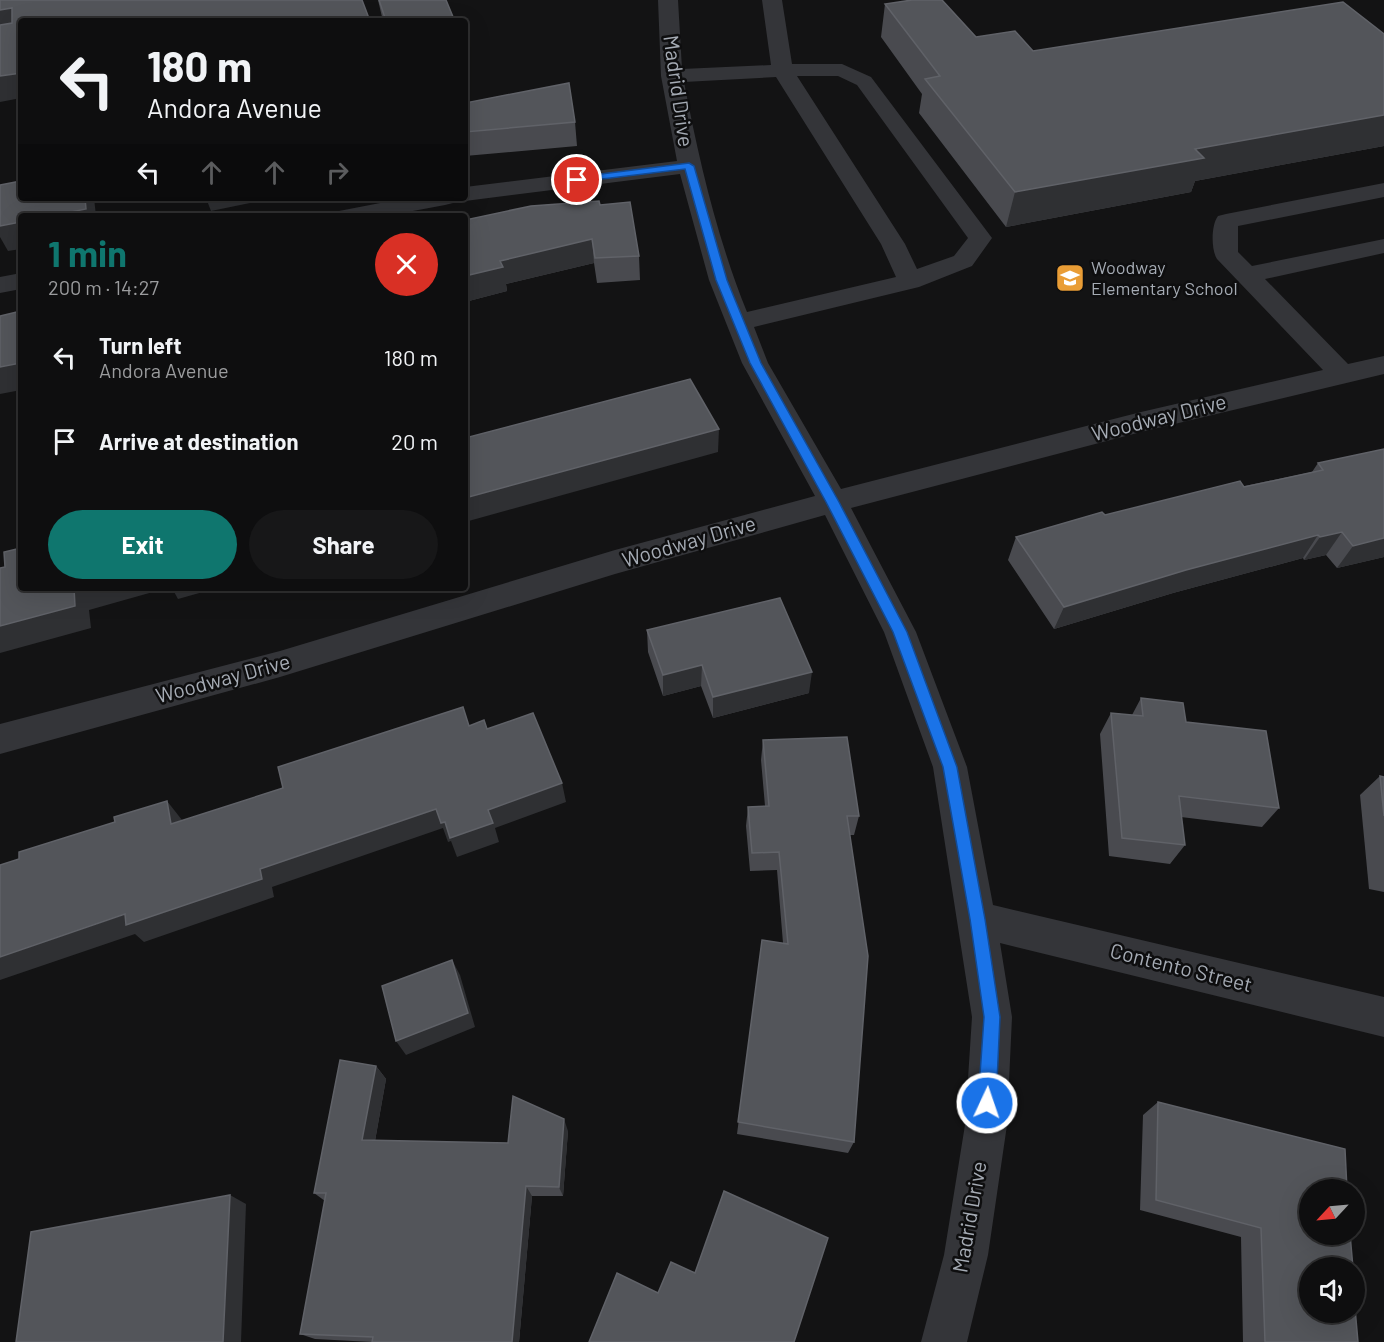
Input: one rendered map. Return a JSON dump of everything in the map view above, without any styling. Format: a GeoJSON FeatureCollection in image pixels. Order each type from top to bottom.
{"type":"FeatureCollection","features":[{"type":"Feature","properties":{"kind":"street","name":"Madrid Drive"},"geometry":{"type":"LineString","coordinates":[[668,0],[672,76],[689,166],[722,280],[756,363],[900,632],[950,767],[992,1017],[986,1125],[966,1255],[944,1342]]}},
{"type":"Feature","properties":{"kind":"street"},"geometry":{"type":"LineString","coordinates":[[772,0],[782,70],[893,244],[910,281]]}},
{"type":"Feature","properties":{"kind":"street"},"geometry":{"type":"LineString","coordinates":[[672,76],[782,70],[842,70],[864,81],[980,238],[963,261],[910,281],[738,322]]}},
{"type":"Feature","properties":{"kind":"street"},"geometry":{"type":"LineString","coordinates":[[468,194],[689,166]]}},
{"type":"Feature","properties":{"kind":"street"},"geometry":{"type":"LineString","coordinates":[[1343,375],[1226,254],[1226,221],[1384,190]]}},
{"type":"Feature","properties":{"kind":"street"},"geometry":{"type":"LineString","coordinates":[[364,213],[430,201]]}},
{"type":"Feature","properties":{"kind":"street"},"geometry":{"type":"LineString","coordinates":[[1247,275],[1384,246]]}},
{"type":"Feature","properties":{"kind":"street"},"geometry":{"type":"LineString","coordinates":[[0,285],[18,282]]}},
{"type":"Feature","properties":{"kind":"street","name":"Woodway Drive"},"geometry":{"type":"LineString","coordinates":[[0,739],[280,664],[615,562],[832,502],[1141,422],[1384,365]]}},
{"type":"Feature","properties":{"kind":"street","name":"Contento Street"},"geometry":{"type":"LineString","coordinates":[[977,919],[1384,1017]]}},
{"type":"Feature","properties":{"kind":"building"},"geometry":{"type":"Polygon","coordinates":[[[0,0],[362,0],[369,18],[18,18],[18,73],[0,76],[0,25],[12,23],[12,8],[0,10],[0,0]]]}},
{"type":"Feature","properties":{"kind":"building"},"geometry":{"type":"Polygon","coordinates":[[[379,0],[446,0],[453,17],[446,18],[385,18],[379,0]]]}},
{"type":"Feature","properties":{"kind":"building"},"geometry":{"type":"Polygon","coordinates":[[[912,0],[942,0],[976,37],[1015,31],[1033,51],[1343,2],[1384,34],[1384,115],[1195,149],[1204,158],[1015,192],[925,79],[940,76],[885,4],[912,0]]]}},
{"type":"Feature","properties":{"kind":"building"},"geometry":{"type":"Polygon","coordinates":[[[569,83],[575,122],[468,132],[468,102],[569,83]]]}},
{"type":"Feature","properties":{"kind":"building"},"geometry":{"type":"Polygon","coordinates":[[[18,182],[18,201],[85,201],[86,209],[66,213],[18,213],[18,223],[0,226],[0,185],[18,182]]]}},
{"type":"Feature","properties":{"kind":"building"},"geometry":{"type":"Polygon","coordinates":[[[599,201],[600,205],[630,202],[639,256],[595,258],[592,239],[500,261],[503,267],[468,275],[468,219],[531,206],[599,201]]]}},
{"type":"Feature","properties":{"kind":"building"},"geometry":{"type":"Polygon","coordinates":[[[18,312],[18,364],[0,367],[0,316],[18,312]]]}},
{"type":"Feature","properties":{"kind":"building"},"geometry":{"type":"Polygon","coordinates":[[[690,379],[719,429],[468,497],[468,437],[690,379]]]}},
{"type":"Feature","properties":{"kind":"building"},"geometry":{"type":"Polygon","coordinates":[[[1384,449],[1384,538],[1353,546],[1342,532],[1320,537],[1318,535],[1186,570],[1064,607],[1016,537],[1102,512],[1105,515],[1240,481],[1244,487],[1323,470],[1318,463],[1384,449]]]}},
{"type":"Feature","properties":{"kind":"building"},"geometry":{"type":"Polygon","coordinates":[[[18,549],[18,591],[74,591],[75,606],[0,626],[0,568],[5,567],[4,552],[18,549]]]}},
{"type":"Feature","properties":{"kind":"building"},"geometry":{"type":"Polygon","coordinates":[[[780,598],[812,672],[713,697],[702,665],[663,675],[647,630],[780,598]]]}},
{"type":"Feature","properties":{"kind":"building"},"geometry":{"type":"Polygon","coordinates":[[[1141,698],[1183,703],[1186,722],[1266,731],[1279,808],[1179,796],[1185,845],[1122,838],[1111,713],[1143,716],[1141,698]]]}},
{"type":"Feature","properties":{"kind":"building"},"geometry":{"type":"Polygon","coordinates":[[[463,707],[469,726],[484,720],[487,729],[533,713],[562,783],[488,810],[493,823],[450,838],[445,822],[441,823],[436,809],[260,869],[262,879],[126,925],[125,914],[0,957],[0,865],[19,859],[19,852],[115,822],[114,817],[167,801],[171,824],[283,788],[278,767],[463,707]]]}},
{"type":"Feature","properties":{"kind":"building"},"geometry":{"type":"Polygon","coordinates":[[[847,737],[859,816],[847,816],[868,956],[854,1142],[738,1122],[762,940],[788,944],[779,852],[752,853],[748,807],[769,806],[763,740],[847,737]]]}},
{"type":"Feature","properties":{"kind":"building"},"geometry":{"type":"Polygon","coordinates":[[[1380,776],[1384,777],[1384,816],[1380,776]]]}},
{"type":"Feature","properties":{"kind":"building"},"geometry":{"type":"Polygon","coordinates":[[[452,960],[468,1013],[396,1041],[382,986],[452,960]]]}},
{"type":"Feature","properties":{"kind":"building"},"geometry":{"type":"Polygon","coordinates":[[[340,1060],[376,1066],[362,1140],[508,1143],[513,1096],[564,1119],[559,1187],[526,1186],[512,1342],[372,1342],[373,1337],[300,1334],[326,1193],[314,1193],[340,1060]]]}},
{"type":"Feature","properties":{"kind":"building"},"geometry":{"type":"Polygon","coordinates":[[[1158,1102],[1345,1149],[1346,1179],[1299,1179],[1299,1245],[1351,1245],[1352,1257],[1299,1257],[1299,1323],[1356,1323],[1358,1342],[1265,1342],[1261,1228],[1156,1200],[1158,1102]]]}},
{"type":"Feature","properties":{"kind":"building"},"geometry":{"type":"Polygon","coordinates":[[[724,1191],[828,1238],[794,1342],[589,1342],[617,1273],[658,1293],[671,1262],[695,1273],[724,1191]]]}},
{"type":"Feature","properties":{"kind":"building"},"geometry":{"type":"Polygon","coordinates":[[[230,1195],[223,1342],[16,1342],[31,1232],[230,1195]]]}},
{"type":"Feature","properties":{"kind":"place","name":"Woodway Elementary School"},"geometry":{"type":"Point","coordinates":[1070,278]}},
{"type":"Feature","properties":{"kind":"route"},"geometry":{"type":"LineString","coordinates":[[577,180],[689,166],[722,280],[756,363],[900,632],[950,767],[992,1017],[987,1103]]}}]}
